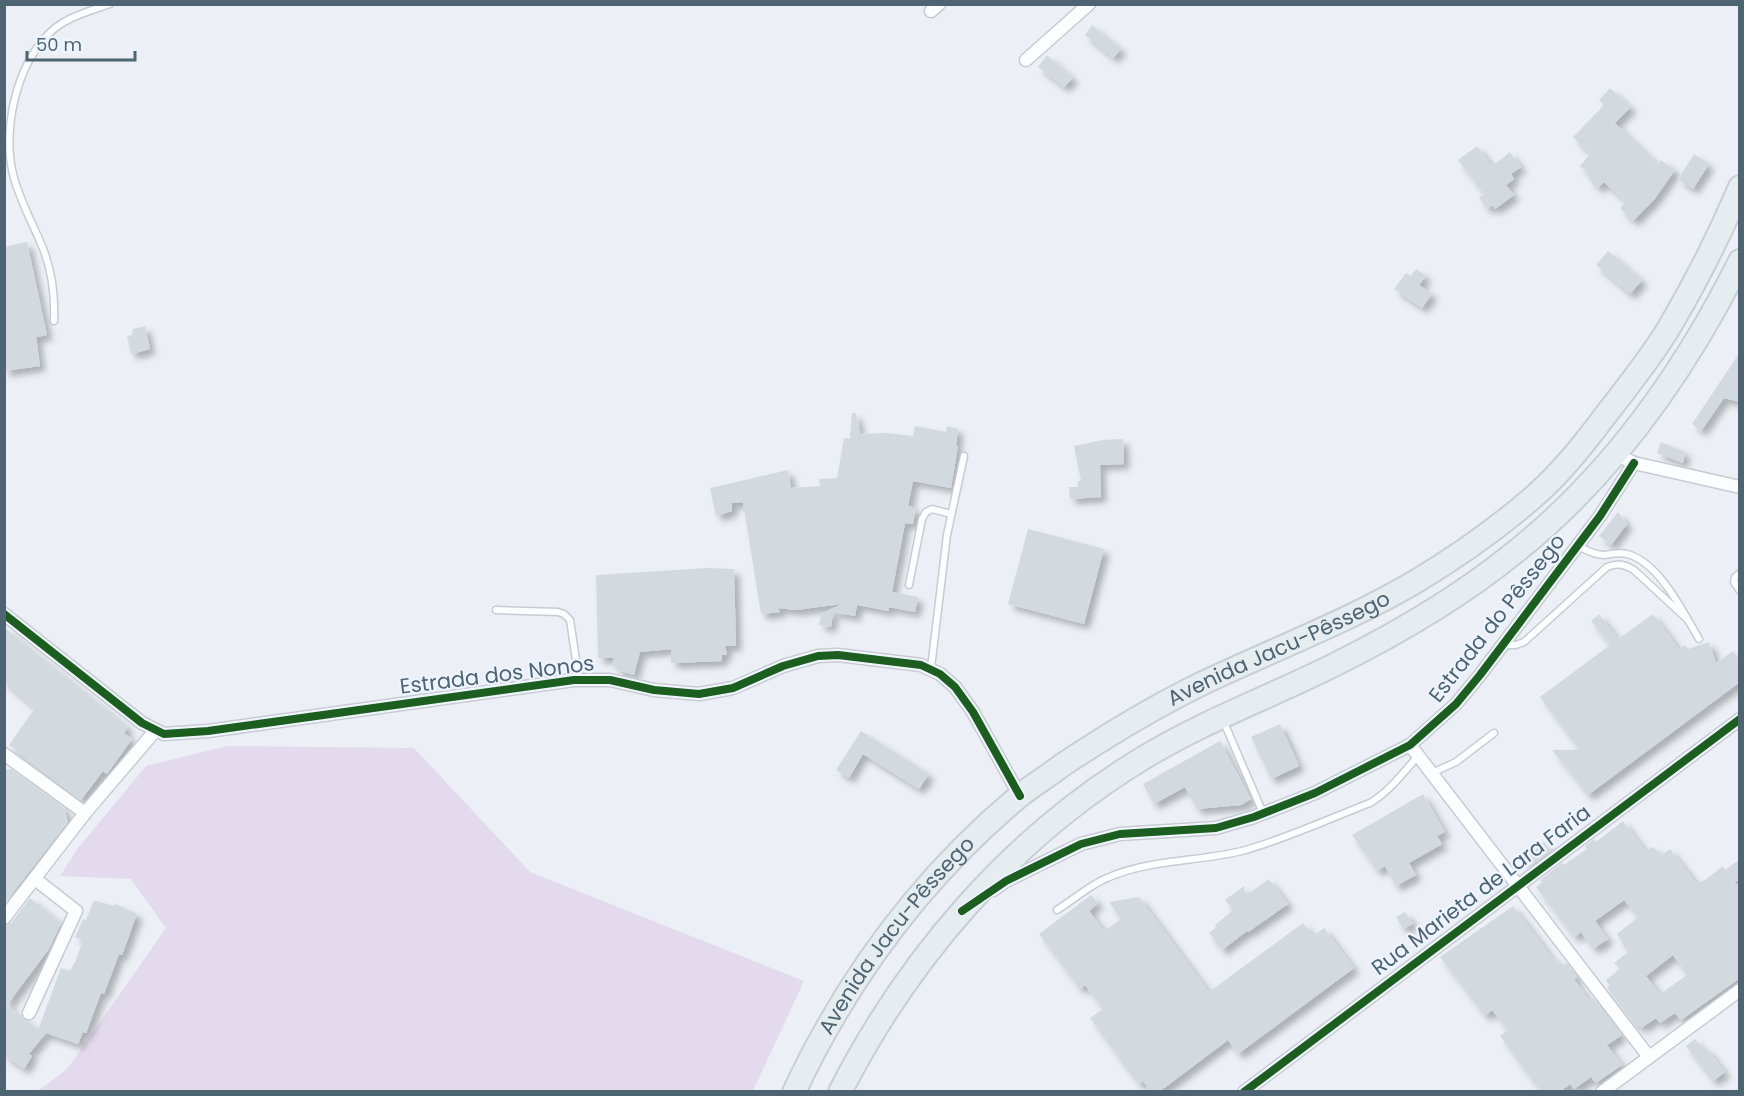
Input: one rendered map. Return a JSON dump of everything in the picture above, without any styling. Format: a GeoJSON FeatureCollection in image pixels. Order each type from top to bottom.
{"type":"FeatureCollection","features":[{"type":"Feature","properties":{"kind":"highway","name":"Avenida Jacu-Pêssego"},"geometry":{"type":"LineString","coordinates":[[794,1092],[814,1049],[849,988],[891,930],[930,883],[980,831],[1020,795],[1132,720],[1199,685],[1331,625],[1414,582],[1477,541],[1532,498],[1586,441],[1669,327],[1702,267],[1740,187]]}},
{"type":"Feature","properties":{"kind":"highway","name":"Avenida Jacu-Pêssego"},"geometry":{"type":"LineString","coordinates":[[840,1092],[862,1050],[895,998],[962,911],[1004,865],[1038,834],[1092,792],[1141,759],[1222,717],[1337,664],[1408,626],[1438,607],[1506,560],[1540,531],[1588,484],[1624,458],[1678,372],[1740,261]]}},
{"type":"Feature","properties":{"kind":"street"},"geometry":{"type":"LineString","coordinates":[[1026,60],[1089,4]]}},
{"type":"Feature","properties":{"kind":"street"},"geometry":{"type":"LineString","coordinates":[[1624,458],[1740,487]]}},
{"type":"Feature","properties":{"kind":"street","name":"Estrada do Pêssego"},"geometry":{"type":"LineString","coordinates":[[962,911],[1006,881],[1081,844],[1120,834],[1216,828],[1263,814],[1315,793],[1410,745],[1456,704],[1578,546],[1614,496],[1624,458]]}},
{"type":"Feature","properties":{"kind":"street"},"geometry":{"type":"LineString","coordinates":[[4,614],[155,731],[85,813],[4,918]]}},
{"type":"Feature","properties":{"kind":"street","name":"Estrada dos Nonos"},"geometry":{"type":"LineString","coordinates":[[155,731],[164,734],[200,732],[579,680],[610,680],[654,690],[699,694],[733,688],[799,660],[818,656],[838,656],[898,661],[931,668],[955,687],[973,712],[1020,795]]}},
{"type":"Feature","properties":{"kind":"street","name":"Rua Marieta de Lara Faria"},"geometry":{"type":"LineString","coordinates":[[1244,1092],[1740,719]]}},
{"type":"Feature","properties":{"kind":"street"},"geometry":{"type":"LineString","coordinates":[[1410,745],[1649,1057]]}},
{"type":"Feature","properties":{"kind":"street"},"geometry":{"type":"LineString","coordinates":[[4,754],[85,813]]}},
{"type":"Feature","properties":{"kind":"street"},"geometry":{"type":"LineString","coordinates":[[29,1013],[76,911],[34,879]]}},
{"type":"Feature","properties":{"kind":"street"},"geometry":{"type":"LineString","coordinates":[[1602,1092],[1740,990]]}},
{"type":"Feature","properties":{"kind":"lane"},"geometry":{"type":"LineString","coordinates":[[54,321],[55,297],[43,247],[13,173],[8,141],[12,110],[19,84],[45,37],[63,23],[110,4]]}},
{"type":"Feature","properties":{"kind":"lane"},"geometry":{"type":"LineString","coordinates":[[931,668],[951,514],[964,456]]}},
{"type":"Feature","properties":{"kind":"lane"},"geometry":{"type":"LineString","coordinates":[[909,585],[922,519],[926,512],[932,509],[951,514]]}},
{"type":"Feature","properties":{"kind":"lane"},"geometry":{"type":"LineString","coordinates":[[1578,546],[1597,554],[1629,554],[1644,563],[1659,577],[1699,639]]}},
{"type":"Feature","properties":{"kind":"lane"},"geometry":{"type":"LineString","coordinates":[[1502,645],[1516,645],[1524,642],[1607,567],[1616,564],[1625,565],[1634,570],[1687,619]]}},
{"type":"Feature","properties":{"kind":"lane"},"geometry":{"type":"LineString","coordinates":[[1740,573],[1735,577],[1734,582],[1740,591]]}},
{"type":"Feature","properties":{"kind":"lane"},"geometry":{"type":"LineString","coordinates":[[496,610],[564,614],[570,620],[579,680]]}},
{"type":"Feature","properties":{"kind":"lane"},"geometry":{"type":"LineString","coordinates":[[1222,717],[1263,814]]}},
{"type":"Feature","properties":{"kind":"lane"},"geometry":{"type":"LineString","coordinates":[[1432,773],[1456,762],[1494,733]]}},
{"type":"Feature","properties":{"kind":"lane"},"geometry":{"type":"LineString","coordinates":[[1057,910],[1105,879],[1122,872],[1141,866],[1241,851],[1281,838],[1370,802],[1388,790],[1419,756]]}},
{"type":"Feature","properties":{"kind":"shaded area"},"geometry":{"type":"Polygon","coordinates":[[[227,746],[414,748],[530,872],[804,981],[753,1091],[38,1091],[67,1069],[166,928],[131,879],[60,876],[78,848],[146,766],[227,746]]]}},
{"type":"Feature","properties":{"kind":"building"},"geometry":{"type":"Polygon","coordinates":[[[1092,25],[1121,49],[1113,58],[1085,35],[1092,25]]]}},
{"type":"Feature","properties":{"kind":"building"},"geometry":{"type":"Polygon","coordinates":[[[1047,55],[1073,78],[1064,87],[1038,67],[1047,55]]]}},
{"type":"Feature","properties":{"kind":"building"},"geometry":{"type":"Polygon","coordinates":[[[1610,88],[1631,107],[1615,123],[1658,164],[1661,160],[1675,170],[1654,200],[1633,221],[1620,208],[1626,202],[1604,182],[1598,188],[1588,178],[1591,176],[1580,166],[1590,154],[1573,137],[1604,105],[1599,100],[1610,88]]]}},
{"type":"Feature","properties":{"kind":"building"},"geometry":{"type":"Polygon","coordinates":[[[1477,146],[1492,166],[1510,152],[1521,167],[1511,174],[1514,179],[1506,185],[1514,195],[1495,209],[1492,205],[1487,209],[1479,198],[1484,194],[1458,160],[1477,146]]]}},
{"type":"Feature","properties":{"kind":"building"},"geometry":{"type":"Polygon","coordinates":[[[1694,154],[1709,164],[1693,189],[1678,179],[1694,154]]]}},
{"type":"Feature","properties":{"kind":"building"},"geometry":{"type":"Polygon","coordinates":[[[27,242],[47,335],[36,336],[40,366],[4,371],[4,247],[27,242]]]}},
{"type":"Feature","properties":{"kind":"building"},"geometry":{"type":"Polygon","coordinates":[[[1608,251],[1642,280],[1630,294],[1596,265],[1608,251]]]}},
{"type":"Feature","properties":{"kind":"building"},"geometry":{"type":"Polygon","coordinates":[[[1416,269],[1426,276],[1419,285],[1432,294],[1422,308],[1394,289],[1406,273],[1411,276],[1416,269]]]}},
{"type":"Feature","properties":{"kind":"building"},"geometry":{"type":"Polygon","coordinates":[[[145,326],[150,349],[131,354],[127,336],[132,335],[133,329],[145,326]]]}},
{"type":"Feature","properties":{"kind":"building"},"geometry":{"type":"Polygon","coordinates":[[[1740,352],[1740,402],[1724,398],[1701,431],[1692,424],[1740,352]]]}},
{"type":"Feature","properties":{"kind":"building"},"geometry":{"type":"Polygon","coordinates":[[[852,413],[856,413],[860,434],[885,433],[913,436],[915,426],[946,432],[947,426],[958,429],[956,446],[958,446],[951,488],[913,481],[908,506],[916,508],[913,524],[905,523],[892,592],[918,597],[915,612],[889,607],[889,611],[857,605],[855,616],[833,612],[831,627],[819,625],[821,614],[842,604],[796,610],[778,608],[780,612],[761,614],[743,502],[732,503],[732,511],[716,516],[710,488],[788,470],[791,488],[820,486],[819,479],[837,478],[844,438],[850,439],[852,413]]]}},
{"type":"Feature","properties":{"kind":"building"},"geometry":{"type":"Polygon","coordinates":[[[1123,439],[1124,464],[1100,465],[1101,497],[1070,499],[1069,487],[1078,487],[1078,481],[1081,481],[1074,446],[1103,440],[1123,439]]]}},
{"type":"Feature","properties":{"kind":"building"},"geometry":{"type":"Polygon","coordinates":[[[1661,442],[1685,452],[1683,463],[1657,453],[1661,442]]]}},
{"type":"Feature","properties":{"kind":"building"},"geometry":{"type":"Polygon","coordinates":[[[1618,512],[1627,524],[1611,545],[1599,536],[1618,512]]]}},
{"type":"Feature","properties":{"kind":"building"},"geometry":{"type":"Polygon","coordinates":[[[1028,529],[1104,549],[1084,624],[1008,604],[1028,529]]]}},
{"type":"Feature","properties":{"kind":"building"},"geometry":{"type":"Polygon","coordinates":[[[709,568],[734,569],[736,646],[725,646],[727,655],[722,655],[722,661],[671,663],[671,649],[640,652],[634,675],[617,670],[617,666],[612,665],[614,658],[598,658],[596,575],[709,568]]]}},
{"type":"Feature","properties":{"kind":"building"},"geometry":{"type":"Polygon","coordinates":[[[1599,614],[1618,639],[1653,614],[1679,649],[1685,645],[1688,649],[1709,642],[1716,663],[1733,651],[1740,660],[1740,682],[1588,795],[1552,750],[1580,750],[1540,697],[1610,645],[1591,621],[1599,614]]]}},
{"type":"Feature","properties":{"kind":"building"},"geometry":{"type":"Polygon","coordinates":[[[4,627],[128,727],[124,733],[132,739],[107,774],[103,771],[81,800],[9,745],[35,708],[4,682],[4,627]]]}},
{"type":"Feature","properties":{"kind":"building"},"geometry":{"type":"Polygon","coordinates":[[[1280,724],[1299,766],[1271,779],[1251,737],[1280,724]]]}},
{"type":"Feature","properties":{"kind":"building"},"geometry":{"type":"Polygon","coordinates":[[[861,731],[929,774],[919,789],[863,754],[849,778],[836,770],[861,731]]]}},
{"type":"Feature","properties":{"kind":"building"},"geometry":{"type":"Polygon","coordinates":[[[1220,741],[1251,799],[1241,805],[1197,809],[1185,787],[1154,804],[1143,784],[1220,741]]]}},
{"type":"Feature","properties":{"kind":"building"},"geometry":{"type":"Polygon","coordinates":[[[11,769],[64,808],[68,822],[4,904],[4,770],[11,769]]]}},
{"type":"Feature","properties":{"kind":"building"},"geometry":{"type":"Polygon","coordinates":[[[1423,794],[1445,832],[1437,836],[1442,844],[1409,863],[1416,875],[1396,886],[1385,866],[1377,871],[1352,835],[1423,794]]]}},
{"type":"Feature","properties":{"kind":"building"},"geometry":{"type":"Polygon","coordinates":[[[1623,821],[1645,850],[1654,847],[1661,856],[1670,849],[1696,883],[1705,880],[1723,866],[1725,870],[1740,859],[1740,879],[1735,882],[1740,888],[1740,978],[1681,1020],[1675,1013],[1660,1023],[1656,1018],[1641,1028],[1638,1024],[1636,1026],[1607,988],[1610,986],[1606,980],[1620,969],[1614,963],[1628,952],[1617,934],[1638,917],[1624,900],[1595,921],[1608,939],[1593,949],[1581,932],[1574,937],[1536,887],[1542,882],[1540,880],[1562,863],[1564,865],[1587,849],[1585,846],[1594,839],[1596,842],[1623,821]],[[1673,955],[1646,976],[1660,994],[1687,975],[1673,955]]]}},
{"type":"Feature","properties":{"kind":"building"},"geometry":{"type":"Polygon","coordinates":[[[1544,842],[1551,851],[1529,867],[1523,861],[1544,842]]]}},
{"type":"Feature","properties":{"kind":"building"},"geometry":{"type":"Polygon","coordinates":[[[1269,879],[1288,904],[1222,950],[1209,933],[1233,910],[1225,900],[1244,886],[1245,896],[1269,879]]]}},
{"type":"Feature","properties":{"kind":"building"},"geometry":{"type":"Polygon","coordinates":[[[1091,895],[1098,903],[1089,911],[1104,931],[1121,919],[1109,902],[1139,897],[1209,992],[1303,923],[1313,936],[1324,928],[1354,968],[1238,1054],[1228,1040],[1159,1092],[1151,1092],[1143,1081],[1139,1085],[1090,1018],[1103,1009],[1085,985],[1080,989],[1039,934],[1091,895]]]}},
{"type":"Feature","properties":{"kind":"building"},"geometry":{"type":"Polygon","coordinates":[[[30,898],[61,923],[49,949],[7,1005],[38,1030],[61,968],[70,971],[75,962],[83,940],[75,937],[83,919],[86,920],[94,900],[113,906],[116,904],[137,914],[122,955],[119,954],[104,994],[101,993],[86,1033],[83,1032],[78,1044],[46,1033],[29,1054],[32,1056],[24,1069],[4,1055],[4,926],[11,923],[30,898]]]}},
{"type":"Feature","properties":{"kind":"building"},"geometry":{"type":"Polygon","coordinates":[[[1513,906],[1553,959],[1562,968],[1567,963],[1577,977],[1574,979],[1590,1001],[1593,998],[1622,1035],[1607,1045],[1622,1065],[1596,1083],[1591,1077],[1574,1089],[1570,1084],[1560,1092],[1541,1092],[1500,1036],[1508,1030],[1492,1010],[1485,1016],[1440,957],[1513,906]]]}},
{"type":"Feature","properties":{"kind":"building"},"geometry":{"type":"Polygon","coordinates":[[[1405,912],[1413,924],[1403,929],[1396,917],[1405,912]]]}},
{"type":"Feature","properties":{"kind":"building"},"geometry":{"type":"Polygon","coordinates":[[[1695,1039],[1704,1050],[1706,1048],[1725,1072],[1713,1081],[1686,1046],[1695,1039]]]}},
{"type":"Feature","properties":{"kind":"cycle path"},"geometry":{"type":"LineString","coordinates":[[962,911],[1006,881],[1081,844],[1120,834],[1216,828],[1254,817],[1315,793],[1410,745],[1456,704],[1480,675],[1600,516],[1634,463]]}},
{"type":"Feature","properties":{"kind":"cycle path"},"geometry":{"type":"LineString","coordinates":[[4,614],[142,723],[164,734],[208,731],[574,680],[610,680],[654,690],[699,694],[733,688],[783,666],[818,656],[838,655],[921,665],[940,674],[955,687],[973,712],[1020,796]]}},
{"type":"Feature","properties":{"kind":"cycle path"},"geometry":{"type":"LineString","coordinates":[[1244,1092],[1740,719]]}}]}
